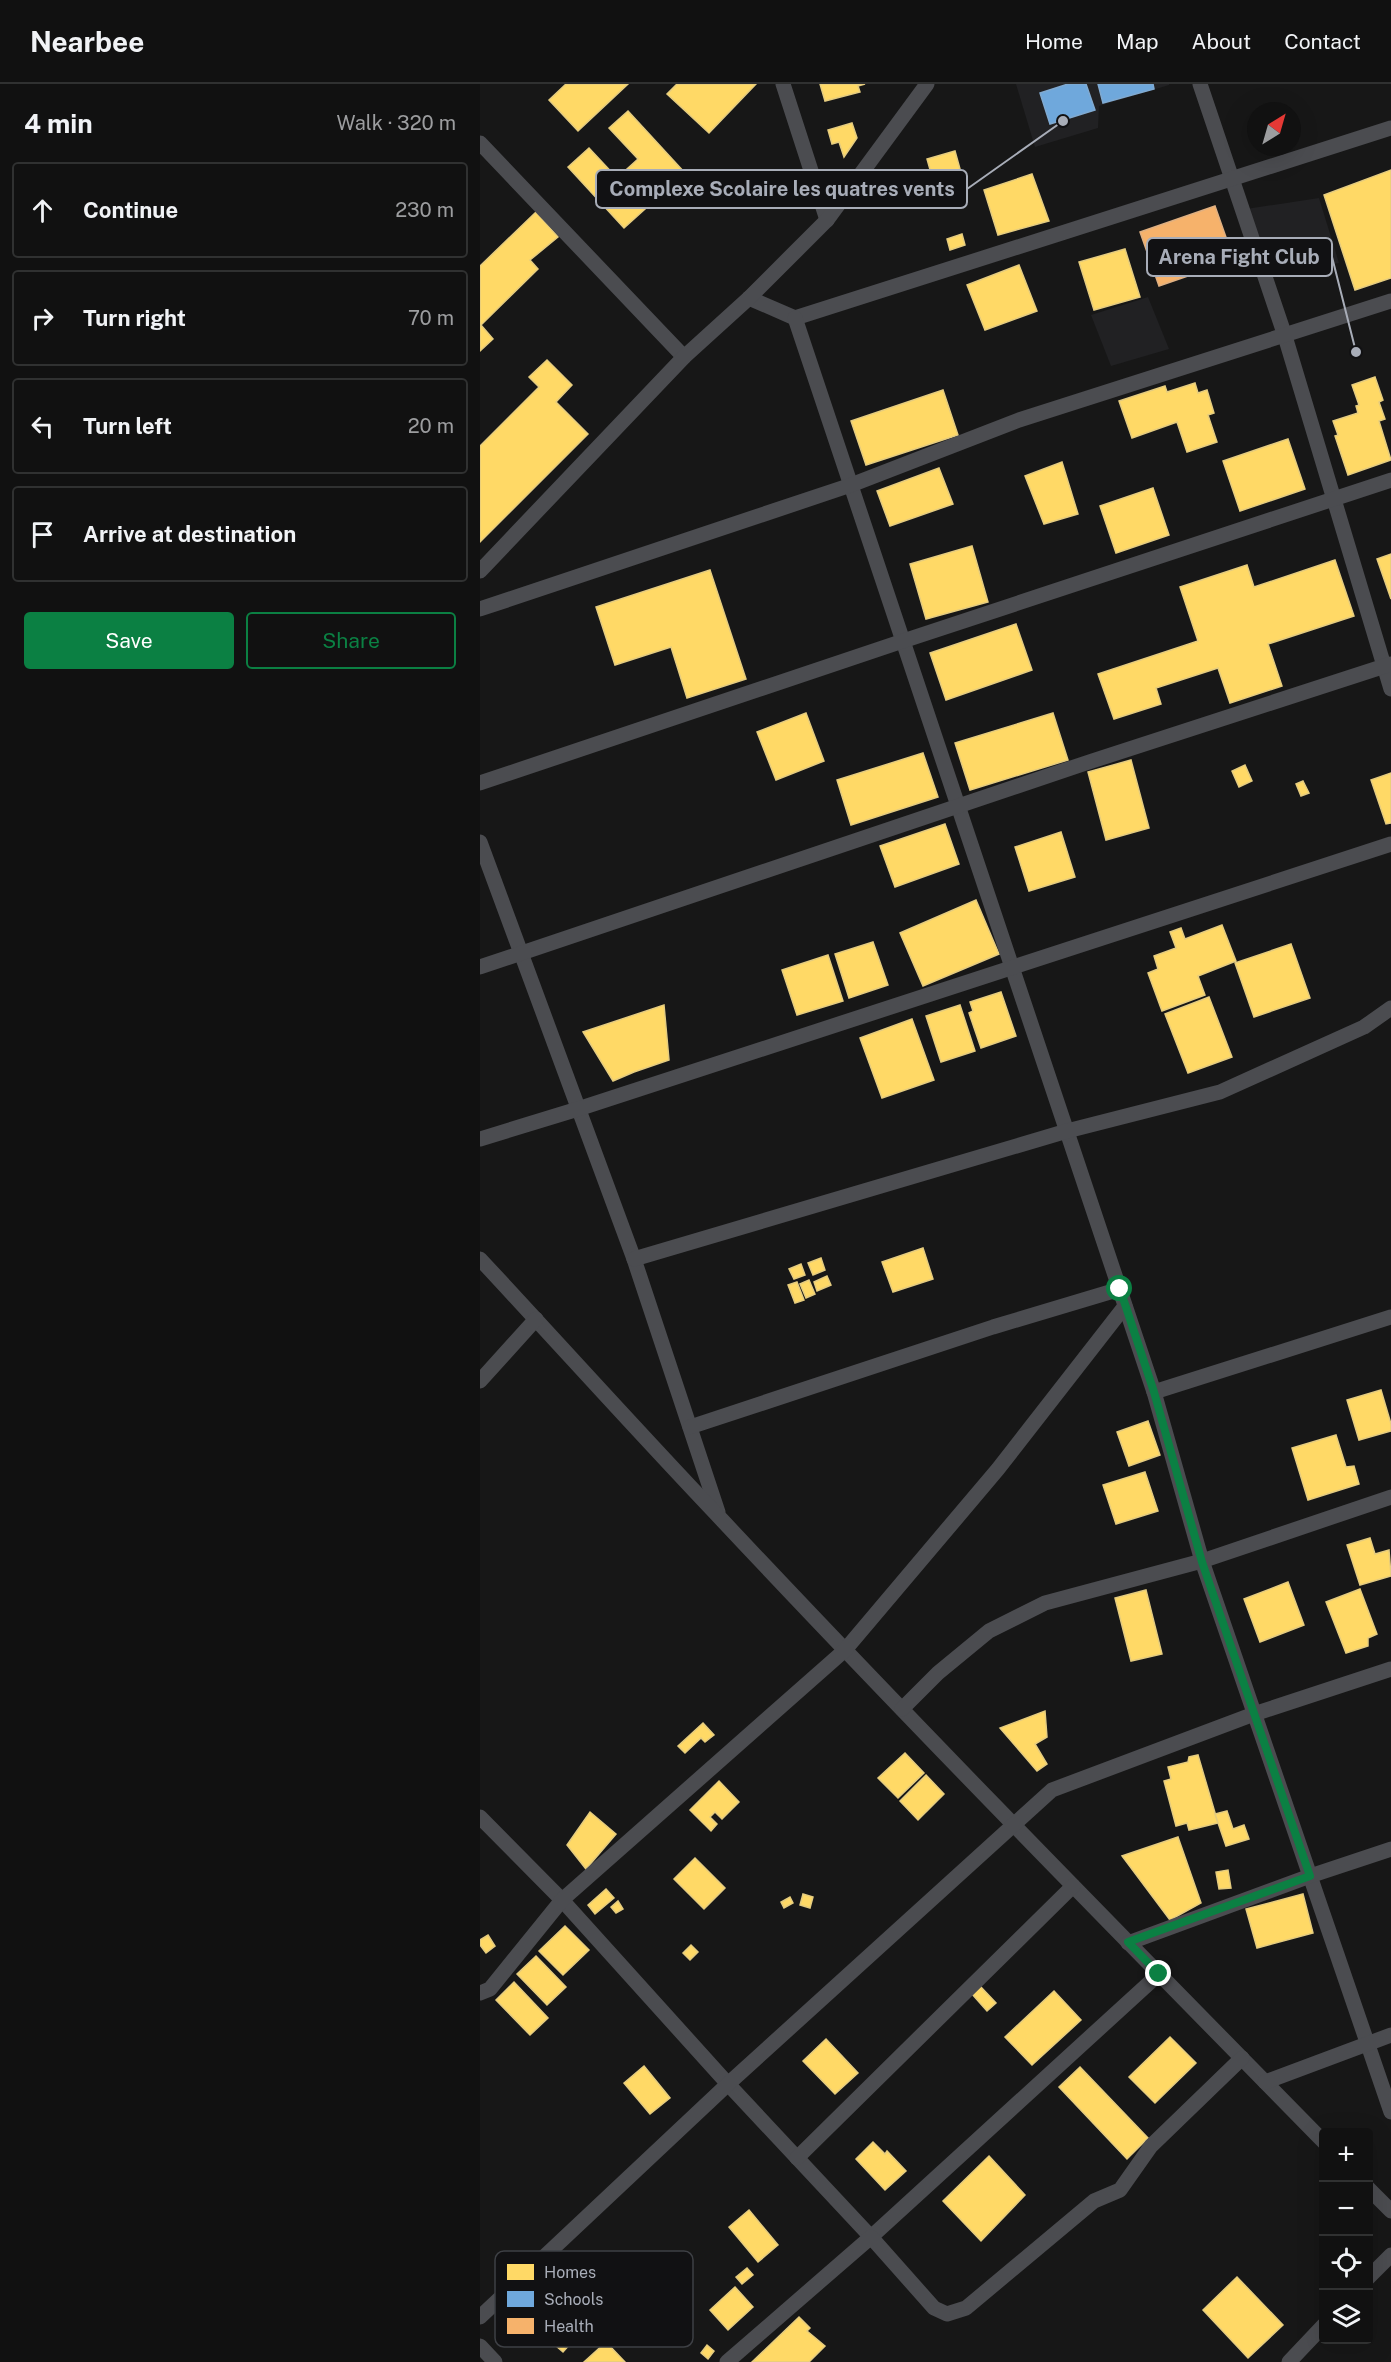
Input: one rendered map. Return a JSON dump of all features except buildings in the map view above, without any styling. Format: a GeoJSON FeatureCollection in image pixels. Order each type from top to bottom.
{"type":"FeatureCollection","features":[{"type":"Feature","properties":{"kind":"street"},"geometry":{"type":"LineString","coordinates":[[783,84],[827,220]]}},
{"type":"Feature","properties":{"kind":"street"},"geometry":{"type":"LineString","coordinates":[[480,571],[684,357],[749,298],[827,220],[927,84]]}},
{"type":"Feature","properties":{"kind":"street"},"geometry":{"type":"LineString","coordinates":[[1200,84],[1284,333],[1387,665],[1391,689]]}},
{"type":"Feature","properties":{"kind":"street"},"geometry":{"type":"LineString","coordinates":[[749,298],[795,318],[1391,128]]}},
{"type":"Feature","properties":{"kind":"street"},"geometry":{"type":"LineString","coordinates":[[480,143],[684,357]]}},
{"type":"Feature","properties":{"kind":"street"},"geometry":{"type":"LineString","coordinates":[[480,609],[851,485],[1019,420],[1284,333],[1391,301]]}},
{"type":"Feature","properties":{"kind":"street"},"geometry":{"type":"LineString","coordinates":[[795,318],[1154,1392],[1202,1562],[1391,2112]]}},
{"type":"Feature","properties":{"kind":"street"},"geometry":{"type":"LineString","coordinates":[[480,783],[1391,480]]}},
{"type":"Feature","properties":{"kind":"street"},"geometry":{"type":"LineString","coordinates":[[480,967],[1387,665]]}},
{"type":"Feature","properties":{"kind":"street"},"geometry":{"type":"LineString","coordinates":[[480,843],[633,1259],[721,1519]]}},
{"type":"Feature","properties":{"kind":"street"},"geometry":{"type":"LineString","coordinates":[[480,1139],[1391,844]]}},
{"type":"Feature","properties":{"kind":"street"},"geometry":{"type":"LineString","coordinates":[[633,1259],[1067,1131],[1220,1092],[1364,1027],[1391,1008]]}},
{"type":"Feature","properties":{"kind":"street"},"geometry":{"type":"LineString","coordinates":[[480,1259],[844,1650],[1319,2138]]}},
{"type":"Feature","properties":{"kind":"street"},"geometry":{"type":"LineString","coordinates":[[690,1427],[993,1327],[1120,1289]]}},
{"type":"Feature","properties":{"kind":"street"},"geometry":{"type":"LineString","coordinates":[[480,1993],[490,1989],[561,1900],[844,1650],[998,1469],[1125,1306]]}},
{"type":"Feature","properties":{"kind":"street"},"geometry":{"type":"LineString","coordinates":[[1154,1392],[1391,1317]]}},
{"type":"Feature","properties":{"kind":"street"},"geometry":{"type":"LineString","coordinates":[[480,1381],[536,1320]]}},
{"type":"Feature","properties":{"kind":"street"},"geometry":{"type":"LineString","coordinates":[[902,1709],[938,1673],[989,1631],[1046,1603],[1202,1562],[1391,1497]]}},
{"type":"Feature","properties":{"kind":"street"},"geometry":{"type":"LineString","coordinates":[[551,2251],[728,2084],[1052,1790],[1254,1714],[1391,1669]]}},
{"type":"Feature","properties":{"kind":"street"},"geometry":{"type":"LineString","coordinates":[[480,1817],[561,1900],[934,2308],[947,2314],[966,2308],[1094,2201],[1120,2190],[1151,2146],[1242,2058]]}},
{"type":"Feature","properties":{"kind":"street"},"geometry":{"type":"LineString","coordinates":[[1128,1942],[1391,1849]]}},
{"type":"Feature","properties":{"kind":"street"},"geometry":{"type":"LineString","coordinates":[[797,2158],[1073,1886]]}},
{"type":"Feature","properties":{"kind":"street"},"geometry":{"type":"LineString","coordinates":[[727,2362],[871,2237],[1159,1974]]}},
{"type":"Feature","properties":{"kind":"street"},"geometry":{"type":"LineString","coordinates":[[1265,2082],[1391,2035]]}},
{"type":"Feature","properties":{"kind":"street"},"geometry":{"type":"LineString","coordinates":[[1373,2193],[1390,2209]]}},
{"type":"Feature","properties":{"kind":"street"},"geometry":{"type":"LineString","coordinates":[[1373,2273],[1391,2254]]}},
{"type":"Feature","properties":{"kind":"street"},"geometry":{"type":"LineString","coordinates":[[480,2318],[495,2304]]}},
{"type":"Feature","properties":{"kind":"street"},"geometry":{"type":"LineString","coordinates":[[1289,2362],[1319,2329]]}},
{"type":"Feature","properties":{"kind":"street"},"geometry":{"type":"LineString","coordinates":[[480,2346],[495,2362]]}},
{"type":"Feature","properties":{"kind":"shaded area"},"geometry":{"type":"Polygon","coordinates":[[[1016,84],[1169,85],[1099,106],[1098,128],[1035,147],[1016,84]]]}},
{"type":"Feature","properties":{"kind":"shaded area"},"geometry":{"type":"Polygon","coordinates":[[[1319,198],[1339,263],[1265,275],[1246,209],[1319,198]]]}},
{"type":"Feature","properties":{"kind":"shaded area"},"geometry":{"type":"Polygon","coordinates":[[[1148,297],[1169,349],[1111,366],[1091,315],[1148,297]]]}},
{"type":"Feature","properties":{"kind":"place","name":"Complexe Scolaire les quatres vents"},"geometry":{"type":"Point","coordinates":[1063,121]}},
{"type":"Feature","properties":{"kind":"place","name":"Arena Fight Club"},"geometry":{"type":"Point","coordinates":[1356,352]}},
{"type":"Feature","properties":{"kind":"route"},"geometry":{"type":"LineString","coordinates":[[1120,1289],[1154,1392],[1202,1562],[1310,1876],[1128,1942],[1159,1974]]}}]}
